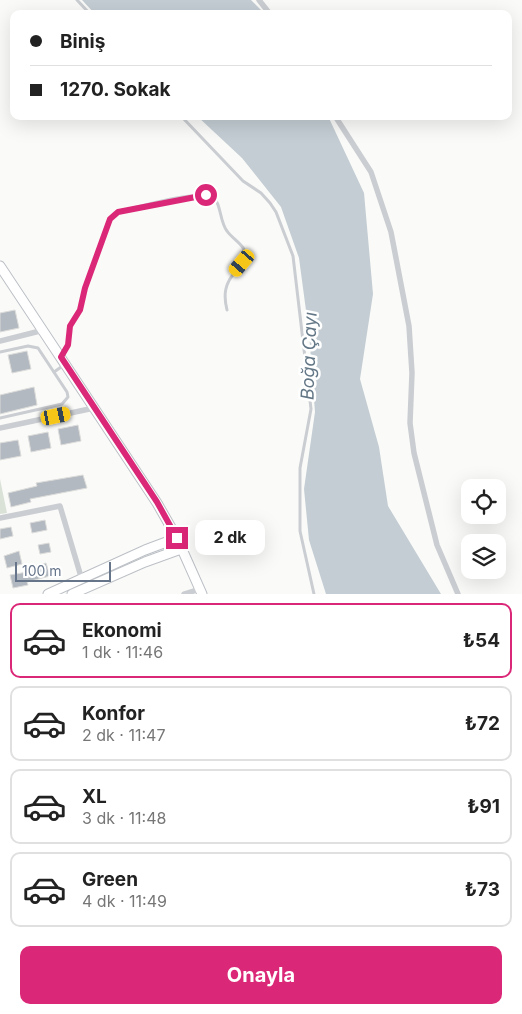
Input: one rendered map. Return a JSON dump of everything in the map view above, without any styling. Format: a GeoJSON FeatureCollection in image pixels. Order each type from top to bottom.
{"type":"FeatureCollection","features":[{"type":"Feature","properties":{"kind":"street"},"geometry":{"type":"LineString","coordinates":[[259,0],[267,10]]}},
{"type":"Feature","properties":{"kind":"street"},"geometry":{"type":"LineString","coordinates":[[338,120],[371,172],[391,232],[409,326],[412,373],[410,423],[414,453],[437,545],[458,594]]}},
{"type":"Feature","properties":{"kind":"street"},"geometry":{"type":"LineString","coordinates":[[0,266],[157,502],[177,538],[201,592],[184,594]]}},
{"type":"Feature","properties":{"kind":"street"},"geometry":{"type":"LineString","coordinates":[[0,341],[44,330]]}},
{"type":"Feature","properties":{"kind":"street"},"geometry":{"type":"LineString","coordinates":[[0,428],[94,408]]}},
{"type":"Feature","properties":{"kind":"street"},"geometry":{"type":"LineString","coordinates":[[0,518],[60,506],[83,588]]}},
{"type":"Feature","properties":{"kind":"street"},"geometry":{"type":"LineString","coordinates":[[72,594],[145,550],[177,538]]}},
{"type":"Feature","properties":{"kind":"street"},"geometry":{"type":"LineString","coordinates":[[48,594],[83,588],[182,549]]}},
{"type":"Feature","properties":{"kind":"lane"},"geometry":{"type":"LineString","coordinates":[[77,0],[86,10]]}},
{"type":"Feature","properties":{"kind":"lane"},"geometry":{"type":"LineString","coordinates":[[185,120],[243,181],[262,193],[270,203],[276,212],[293,256],[311,409],[300,468],[300,531],[314,594]]}},
{"type":"Feature","properties":{"kind":"lane"},"geometry":{"type":"LineString","coordinates":[[54,372],[63,361],[68,345],[70,326],[80,310],[85,288],[110,219],[118,212],[192,196],[206,195],[214,198],[218,202],[224,228],[242,245],[245,252],[244,260],[227,284],[225,299],[227,310]]}},
{"type":"Feature","properties":{"kind":"lane"},"geometry":{"type":"LineString","coordinates":[[0,352],[35,347],[41,350],[68,392],[68,399],[64,403],[0,418]]}},
{"type":"Feature","properties":{"kind":"shaded area"},"geometry":{"type":"Polygon","coordinates":[[[82,0],[251,0],[261,10],[91,10],[82,0]]]}},
{"type":"Feature","properties":{"kind":"shaded area"},"geometry":{"type":"Polygon","coordinates":[[[201,120],[330,120],[364,193],[373,294],[360,379],[379,447],[388,506],[441,594],[326,594],[309,540],[304,489],[315,412],[309,333],[299,258],[281,207],[242,158],[201,120]]]}},
{"type":"Feature","properties":{"kind":"shaded area"},"geometry":{"type":"Polygon","coordinates":[[[0,479],[7,513],[0,514],[0,479]]]}},
{"type":"Feature","properties":{"kind":"building"},"geometry":{"type":"Polygon","coordinates":[[[15,310],[19,328],[0,332],[0,313],[15,310]]]}},
{"type":"Feature","properties":{"kind":"building"},"geometry":{"type":"Polygon","coordinates":[[[27,351],[31,369],[12,373],[8,355],[27,351]]]}},
{"type":"Feature","properties":{"kind":"building"},"geometry":{"type":"Polygon","coordinates":[[[34,387],[37,405],[0,414],[0,395],[34,387]]]}},
{"type":"Feature","properties":{"kind":"building"},"geometry":{"type":"Polygon","coordinates":[[[78,425],[81,441],[61,445],[58,429],[78,425]]]}},
{"type":"Feature","properties":{"kind":"building"},"geometry":{"type":"Polygon","coordinates":[[[48,432],[51,448],[31,452],[28,436],[48,432]]]}},
{"type":"Feature","properties":{"kind":"building"},"geometry":{"type":"Polygon","coordinates":[[[18,440],[21,456],[0,460],[0,443],[18,440]]]}},
{"type":"Feature","properties":{"kind":"building"},"geometry":{"type":"Polygon","coordinates":[[[83,475],[87,488],[30,499],[31,502],[11,507],[8,493],[37,486],[36,483],[83,475]]]}},
{"type":"Feature","properties":{"kind":"building"},"geometry":{"type":"Polygon","coordinates":[[[45,520],[47,530],[32,533],[30,523],[45,520]]]}},
{"type":"Feature","properties":{"kind":"building"},"geometry":{"type":"Polygon","coordinates":[[[11,527],[13,536],[0,539],[0,529],[11,527]]]}},
{"type":"Feature","properties":{"kind":"building"},"geometry":{"type":"Polygon","coordinates":[[[49,543],[51,552],[40,554],[38,545],[49,543]]]}},
{"type":"Feature","properties":{"kind":"building"},"geometry":{"type":"Polygon","coordinates":[[[19,551],[22,564],[7,568],[4,556],[19,551]]]}},
{"type":"Feature","properties":{"kind":"building"},"geometry":{"type":"Polygon","coordinates":[[[46,563],[50,576],[27,582],[28,585],[13,588],[10,575],[33,571],[32,567],[46,563]]]}},
{"type":"Feature","properties":{"kind":"route"},"geometry":{"type":"LineString","coordinates":[[177,538],[157,502],[61,357],[68,345],[68,333],[71,322],[80,310],[85,288],[112,216],[118,212],[206,195]]}},
{"type":"Feature","properties":{"kind":"water label","name":"Boğa Çayı"},"geometry":{"type":"Point","coordinates":[309,356]}}]}
